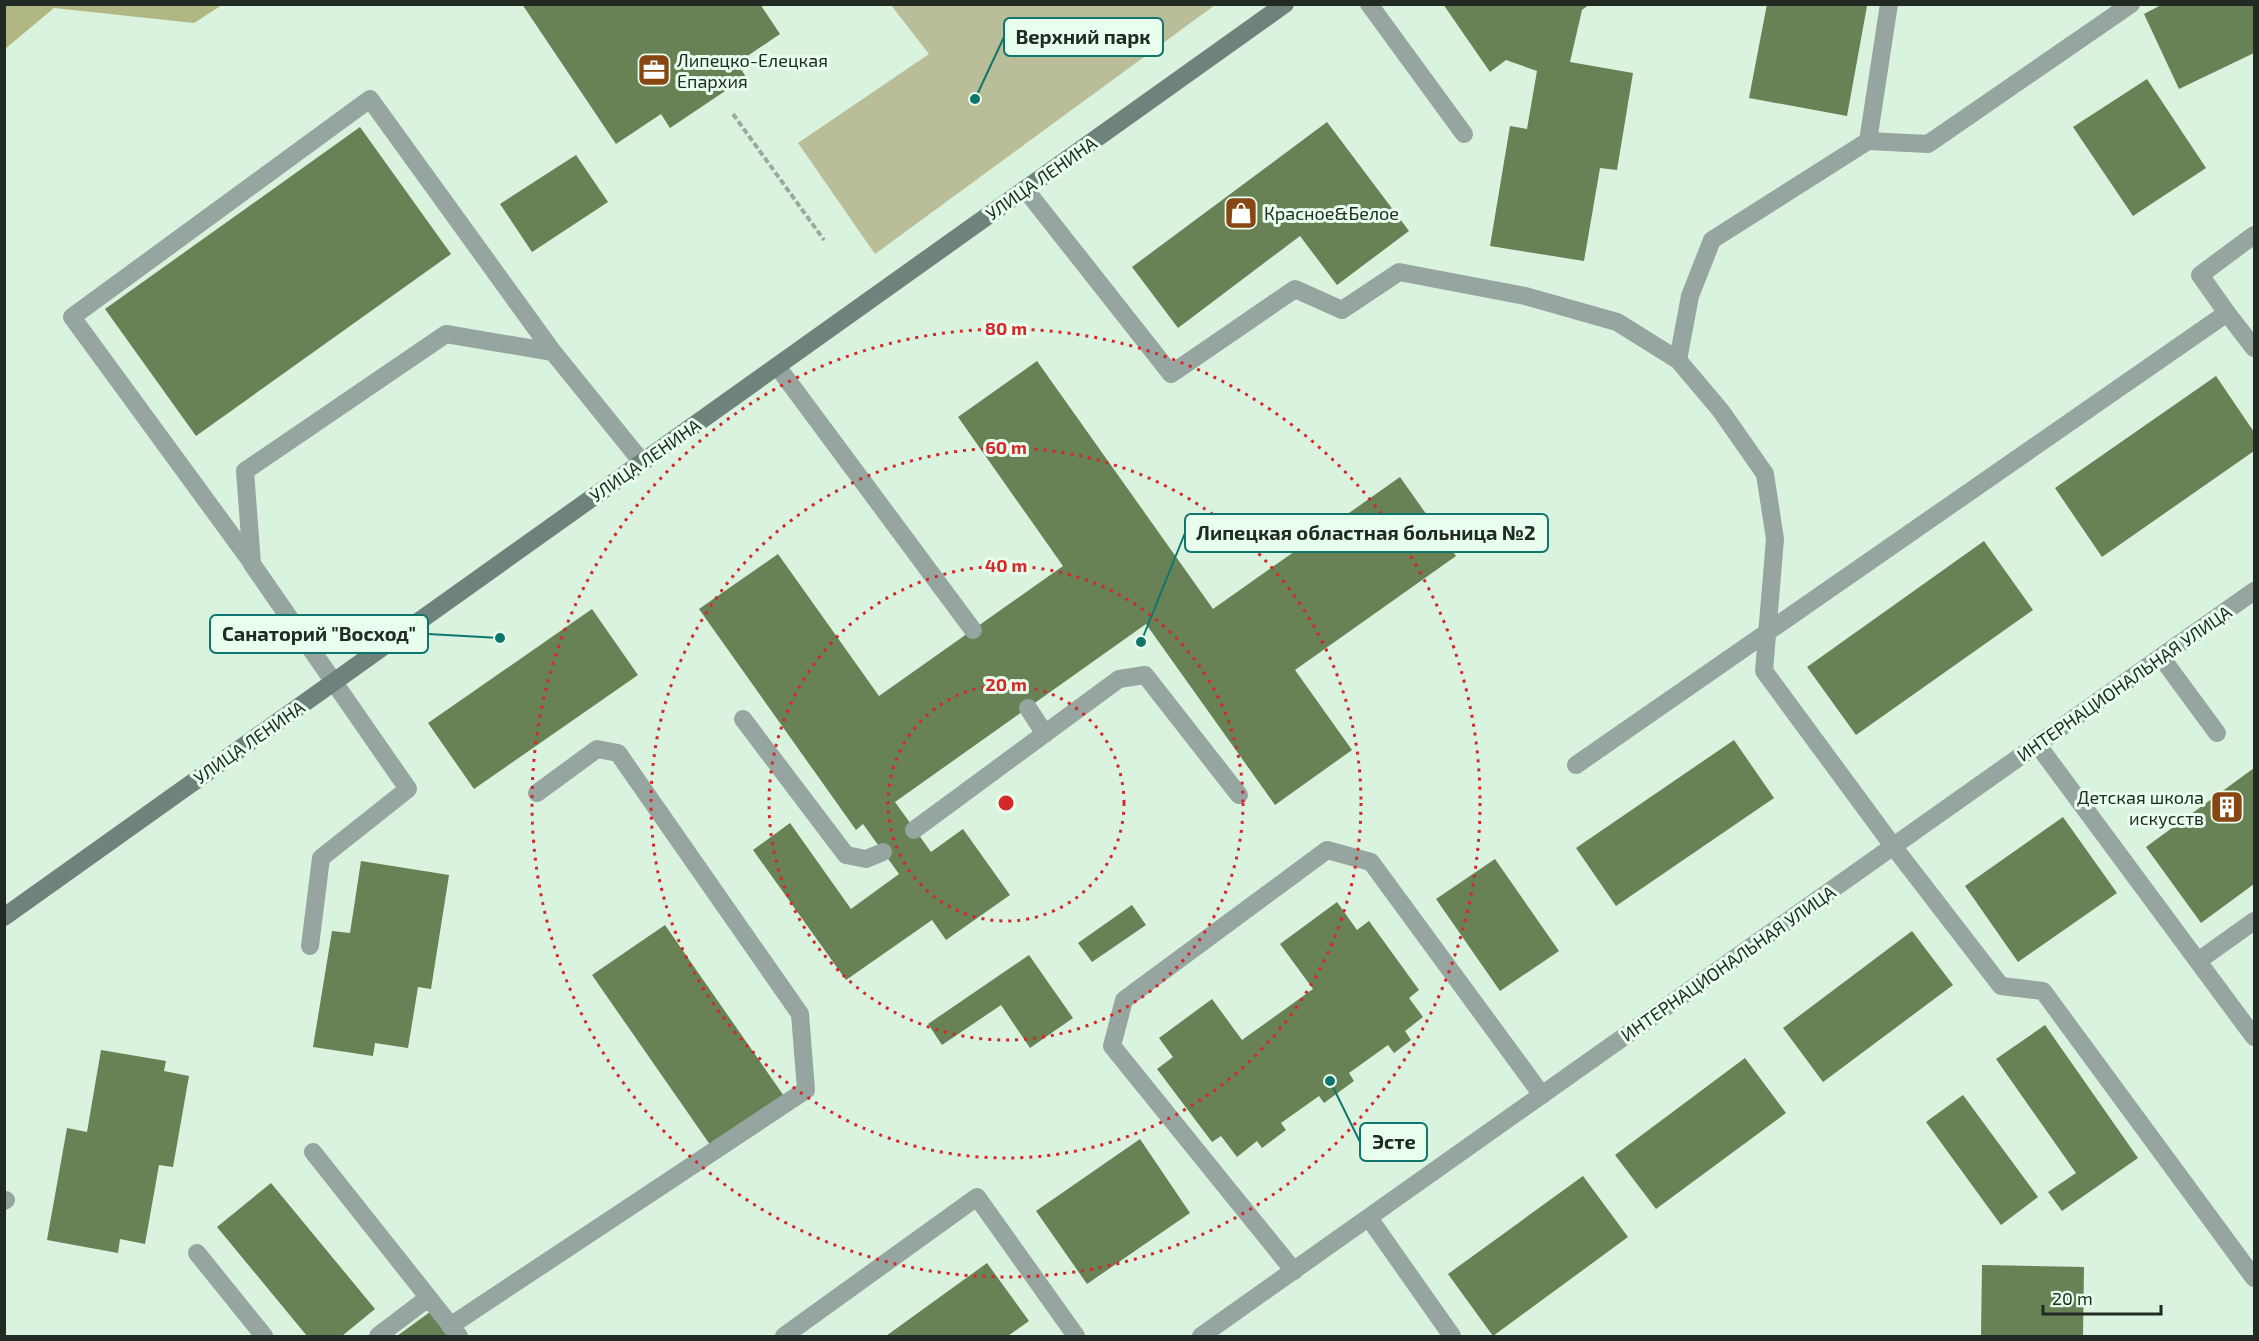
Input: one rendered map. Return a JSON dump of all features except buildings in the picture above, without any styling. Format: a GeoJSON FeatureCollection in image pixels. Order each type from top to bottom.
{"type":"FeatureCollection","features":[{"type":"Feature","properties":{"kind":"street","name":"УЛИЦА ЛЕНИНА"},"geometry":{"type":"LineString","coordinates":[[4,917],[1285,4]]}},
{"type":"Feature","properties":{"kind":"street"},"geometry":{"type":"LineString","coordinates":[[1369,4],[1464,134]]}},
{"type":"Feature","properties":{"kind":"street"},"geometry":{"type":"LineString","coordinates":[[1868,141],[1889,4]]}},
{"type":"Feature","properties":{"kind":"street"},"geometry":{"type":"LineString","coordinates":[[1678,360],[1690,296],[1712,240],[1868,141],[1928,144],[2131,4]]}},
{"type":"Feature","properties":{"kind":"street"},"geometry":{"type":"LineString","coordinates":[[310,946],[321,858],[408,789],[252,564],[72,317],[370,99],[553,352],[642,462]]}},
{"type":"Feature","properties":{"kind":"street"},"geometry":{"type":"LineString","coordinates":[[1025,189],[1171,374],[1295,289],[1342,310],[1399,272],[1525,296],[1617,322],[1678,360],[1721,411],[1765,474],[1775,539],[1764,671],[1893,846],[2001,986],[2043,991],[2248,1257],[2254,1278]]}},
{"type":"Feature","properties":{"kind":"street"},"geometry":{"type":"LineString","coordinates":[[2254,235],[2200,275],[2254,348]]}},
{"type":"Feature","properties":{"kind":"street"},"geometry":{"type":"LineString","coordinates":[[1576,765],[2227,313]]}},
{"type":"Feature","properties":{"kind":"street"},"geometry":{"type":"LineString","coordinates":[[252,564],[245,471],[446,334],[553,352]]}},
{"type":"Feature","properties":{"kind":"street"},"geometry":{"type":"LineString","coordinates":[[777,366],[973,630]]}},
{"type":"Feature","properties":{"kind":"street","name":"ИНТЕРНАЦИОНАЛЬНАЯ УЛИЦА"},"geometry":{"type":"LineString","coordinates":[[1201,1336],[2254,591]]}},
{"type":"Feature","properties":{"kind":"street"},"geometry":{"type":"LineString","coordinates":[[2161,657],[2217,733]]}},
{"type":"Feature","properties":{"kind":"street"},"geometry":{"type":"LineString","coordinates":[[914,830],[1119,679],[1145,675],[1239,795]]}},
{"type":"Feature","properties":{"kind":"street"},"geometry":{"type":"LineString","coordinates":[[1028,708],[1045,734]]}},
{"type":"Feature","properties":{"kind":"street"},"geometry":{"type":"LineString","coordinates":[[743,719],[846,855],[866,859],[883,852]]}},
{"type":"Feature","properties":{"kind":"street"},"geometry":{"type":"LineString","coordinates":[[2037,744],[2254,1037]]}},
{"type":"Feature","properties":{"kind":"street"},"geometry":{"type":"LineString","coordinates":[[313,1152],[454,1331],[806,1090],[800,1014],[618,753],[597,749],[537,793]]}},
{"type":"Feature","properties":{"kind":"street"},"geometry":{"type":"LineString","coordinates":[[1294,1270],[1112,1046],[1124,1000],[1327,850],[1371,862],[1542,1095]]}},
{"type":"Feature","properties":{"kind":"street"},"geometry":{"type":"LineString","coordinates":[[2198,961],[2254,921]]}},
{"type":"Feature","properties":{"kind":"street"},"geometry":{"type":"LineString","coordinates":[[784,1336],[977,1197],[1076,1336]]}},
{"type":"Feature","properties":{"kind":"street"},"geometry":{"type":"LineString","coordinates":[[1369,1218],[1452,1336]]}},
{"type":"Feature","properties":{"kind":"street"},"geometry":{"type":"LineString","coordinates":[[197,1253],[264,1336]]}},
{"type":"Feature","properties":{"kind":"street"},"geometry":{"type":"LineString","coordinates":[[378,1336],[428,1298]]}},
{"type":"Feature","properties":{"kind":"path"},"geometry":{"type":"LineString","coordinates":[[734,114],[824,240]]}},
{"type":"Feature","properties":{"kind":"green space"},"geometry":{"type":"Polygon","coordinates":[[[5,4],[222,5],[194,23],[54,8],[5,49],[5,4]]]}},
{"type":"Feature","properties":{"kind":"green space"},"geometry":{"type":"Polygon","coordinates":[[[891,5],[1215,5],[875,254],[798,143],[929,54],[891,5]]]}},
{"type":"Feature","properties":{"kind":"place","name":"Липецко-Елецкая Епархия"},"geometry":{"type":"Point","coordinates":[654,70]}},
{"type":"Feature","properties":{"kind":"place","name":"Верхний парк"},"geometry":{"type":"Point","coordinates":[975,99]}},
{"type":"Feature","properties":{"kind":"place","name":"Красное&Белое"},"geometry":{"type":"Point","coordinates":[1241,213]}},
{"type":"Feature","properties":{"kind":"place","name":"Санаторий \"Восход\""},"geometry":{"type":"Point","coordinates":[500,638]}},
{"type":"Feature","properties":{"kind":"place","name":"Липецкая областная больница №2"},"geometry":{"type":"Point","coordinates":[1141,642]}},
{"type":"Feature","properties":{"kind":"place","name":"Детская школа искусств"},"geometry":{"type":"Point","coordinates":[2227,807]}},
{"type":"Feature","properties":{"kind":"place","name":"Эсте"},"geometry":{"type":"Point","coordinates":[1330,1081]}}]}
